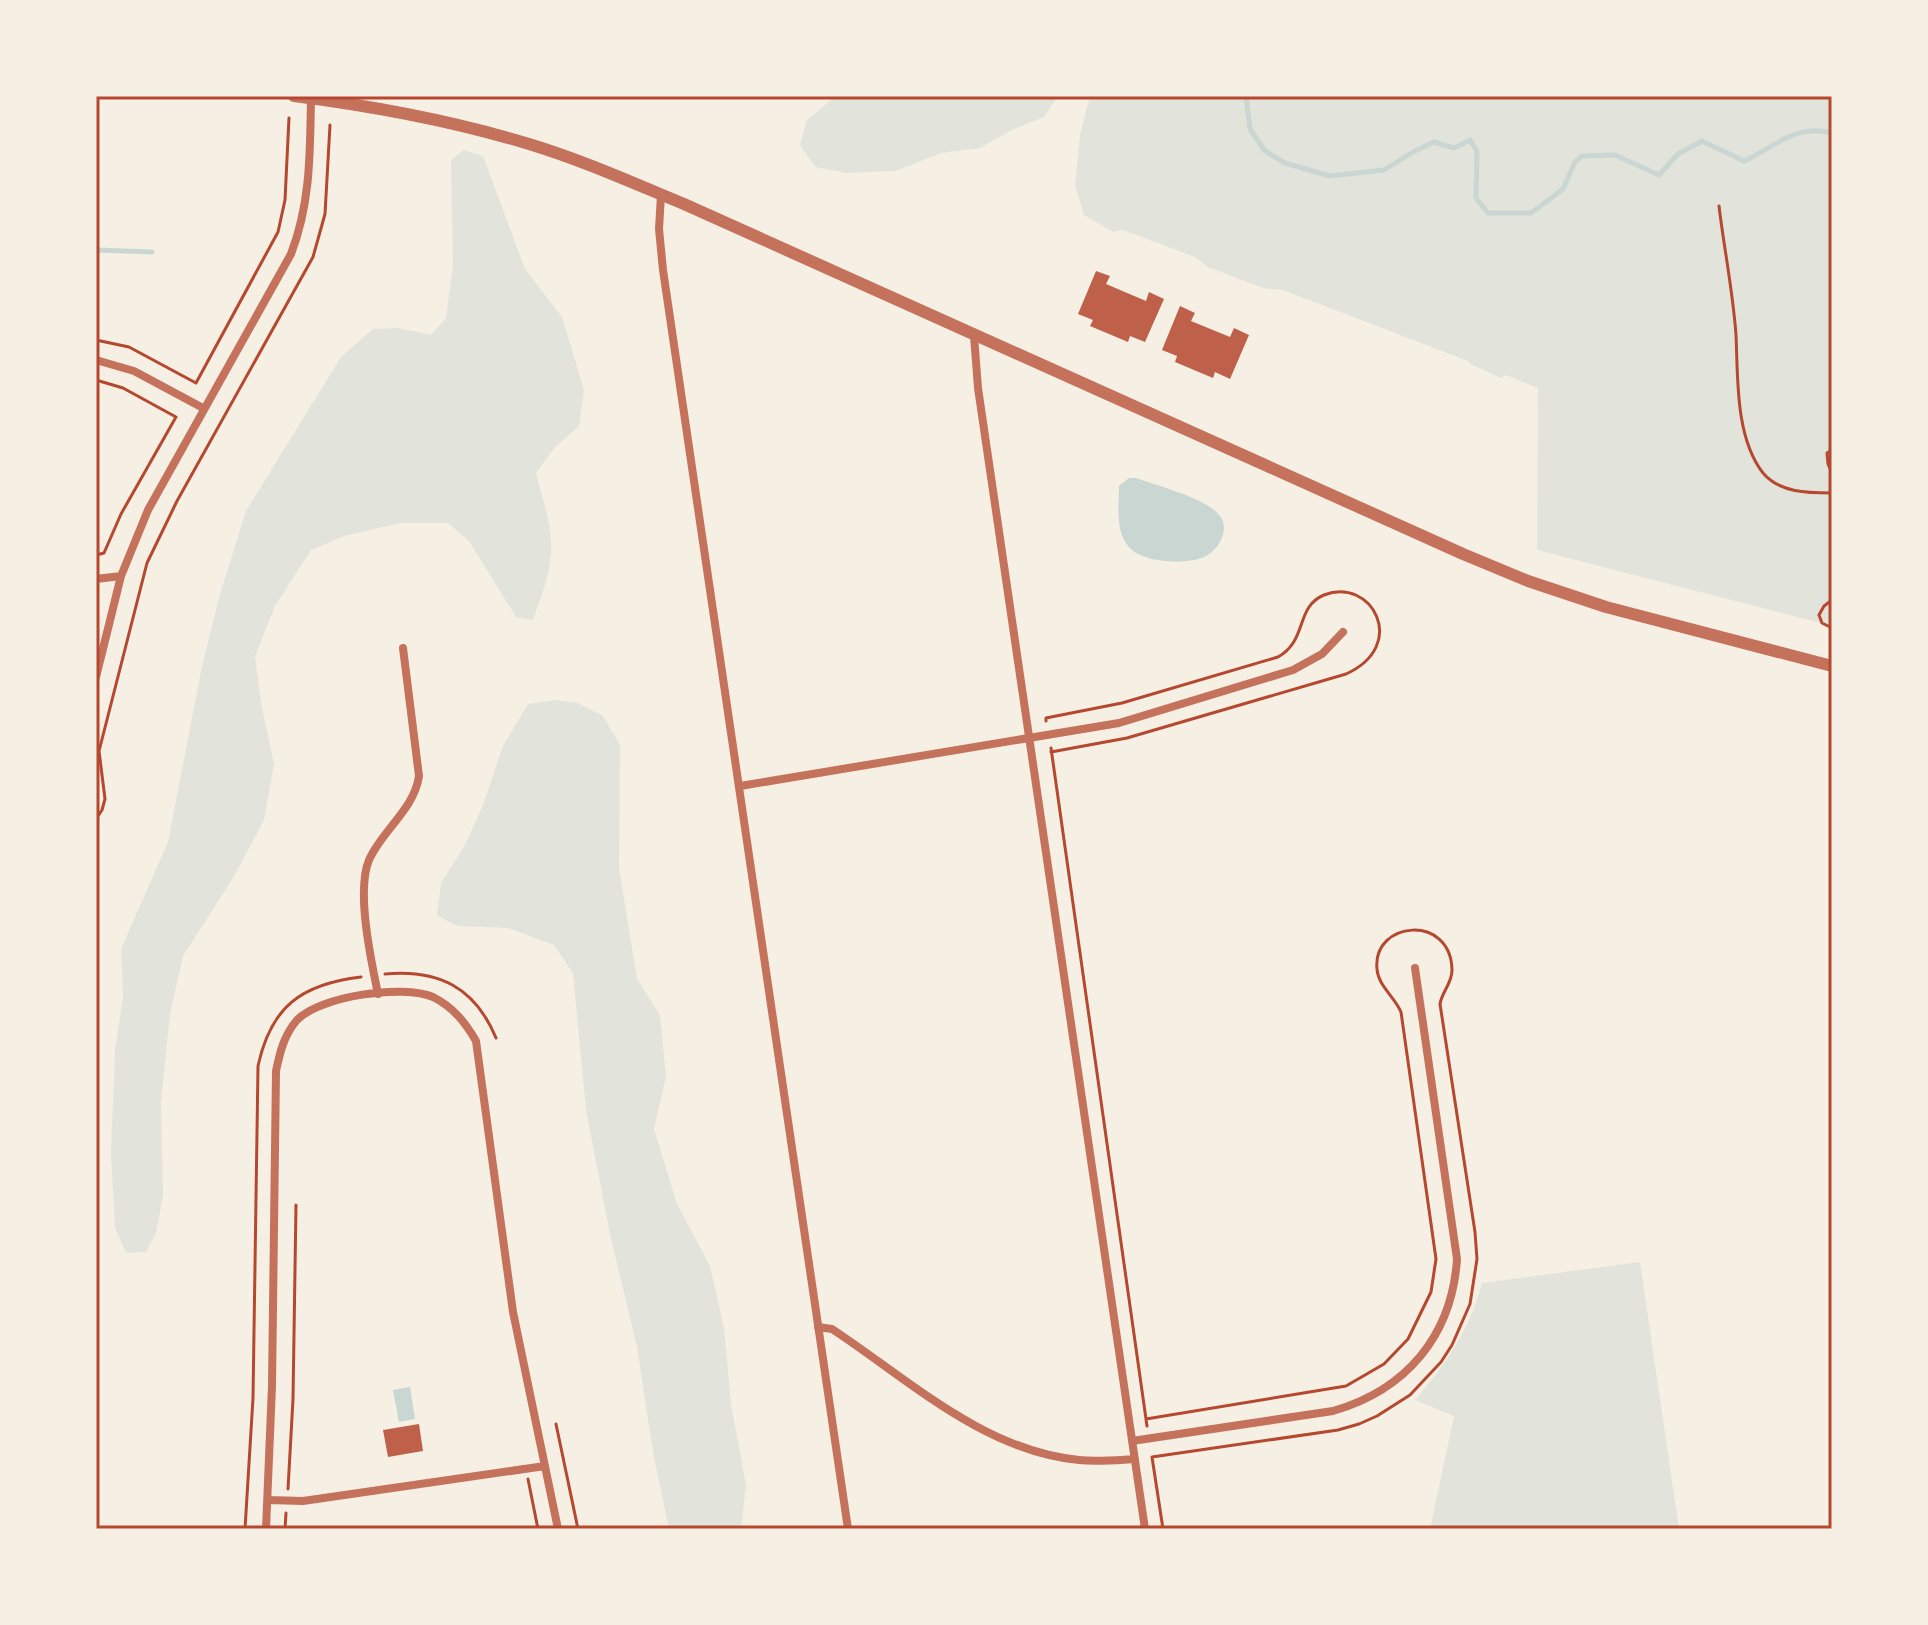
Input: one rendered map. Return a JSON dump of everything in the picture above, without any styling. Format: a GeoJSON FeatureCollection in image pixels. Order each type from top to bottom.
{"type":"FeatureCollection","features":[{"type":"Feature","properties":{"kind":"street"},"geometry":{"type":"LineString","coordinates":[[294,96],[397,112],[492,133],[563,155],[661,195],[1528,581],[1620,611],[1832,666]]}},
{"type":"Feature","properties":{"kind":"street"},"geometry":{"type":"LineString","coordinates":[[96,677],[121,576],[148,510],[298,238],[307,206],[311,97]]}},
{"type":"Feature","properties":{"kind":"street"},"geometry":{"type":"LineString","coordinates":[[661,195],[659,229],[663,270],[848,1529]]}},
{"type":"Feature","properties":{"kind":"street"},"geometry":{"type":"LineString","coordinates":[[974,336],[975,370],[1145,1529]]}},
{"type":"Feature","properties":{"kind":"street"},"geometry":{"type":"LineString","coordinates":[[96,360],[134,371],[203,408]]}},
{"type":"Feature","properties":{"kind":"street"},"geometry":{"type":"LineString","coordinates":[[96,579],[121,576]]}},
{"type":"Feature","properties":{"kind":"street"},"geometry":{"type":"LineString","coordinates":[[740,786],[1119,723],[1293,670],[1322,654],[1343,632]]}},
{"type":"Feature","properties":{"kind":"street"},"geometry":{"type":"LineString","coordinates":[[378,994],[364,901],[365,872],[378,845],[417,789],[419,776],[403,648]]}},
{"type":"Feature","properties":{"kind":"street"},"geometry":{"type":"LineString","coordinates":[[1132,1441],[1333,1411],[1353,1405],[1369,1399],[1397,1380],[1419,1359],[1435,1335],[1451,1298],[1457,1259],[1415,968]]}},
{"type":"Feature","properties":{"kind":"street"},"geometry":{"type":"LineString","coordinates":[[266,1529],[272,1386],[276,1071],[279,1057],[290,1030],[300,1017],[329,1001],[403,992],[431,996],[458,1014],[476,1041],[506,1268],[558,1529]]}},
{"type":"Feature","properties":{"kind":"street"},"geometry":{"type":"LineString","coordinates":[[818,1327],[832,1329],[912,1387],[1002,1438],[1068,1458],[1135,1459]]}},
{"type":"Feature","properties":{"kind":"street"},"geometry":{"type":"LineString","coordinates":[[268,1500],[303,1501],[545,1466]]}},
{"type":"Feature","properties":{"kind":"path"},"geometry":{"type":"LineString","coordinates":[[96,340],[129,347],[196,383],[278,232],[285,200],[289,118]]}},
{"type":"Feature","properties":{"kind":"path"},"geometry":{"type":"LineString","coordinates":[[96,819],[105,799],[99,751],[147,563],[170,514],[313,257],[327,205],[330,125]]}},
{"type":"Feature","properties":{"kind":"path"},"geometry":{"type":"LineString","coordinates":[[1719,206],[1736,335],[1738,397],[1753,455],[1764,474],[1778,485],[1792,491],[1832,493]]}},
{"type":"Feature","properties":{"kind":"path"},"geometry":{"type":"LineString","coordinates":[[96,380],[123,388],[176,417],[121,514],[104,553],[96,555]]}},
{"type":"Feature","properties":{"kind":"path"},"geometry":{"type":"LineString","coordinates":[[1832,450],[1827,453],[1832,473]]}},
{"type":"Feature","properties":{"kind":"path"},"geometry":{"type":"LineString","coordinates":[[1832,600],[1819,615],[1822,623],[1832,628]]}},
{"type":"Feature","properties":{"kind":"path"},"geometry":{"type":"LineString","coordinates":[[1051,752],[1146,1419],[1346,1386],[1384,1364],[1408,1339],[1425,1308],[1435,1277],[1434,1237],[1401,1012],[1396,1000],[1379,979],[1376,968],[1390,937],[1410,930],[1423,930],[1440,939],[1448,949],[1451,962],[1452,975],[1449,986],[1441,994],[1440,1004],[1477,1259],[1470,1304],[1452,1345],[1426,1381],[1410,1395],[1359,1424],[1338,1430],[1152,1457],[1163,1529]]}},
{"type":"Feature","properties":{"kind":"path"},"geometry":{"type":"LineString","coordinates":[[285,1529],[293,1399],[296,1205]]}},
{"type":"Feature","properties":{"kind":"path"},"geometry":{"type":"LineString","coordinates":[[556,1424],[578,1529]]}},
{"type":"Feature","properties":{"kind":"path"},"geometry":{"type":"LineString","coordinates":[[525,1467],[538,1529]]}},
{"type":"Feature","properties":{"kind":"shaded area"},"geometry":{"type":"Polygon","coordinates":[[[836,96],[1058,96],[1044,117],[980,148],[941,153],[896,171],[846,173],[815,167],[800,145],[807,120],[836,96]]]}},
{"type":"Feature","properties":{"kind":"shaded area"},"geometry":{"type":"Polygon","coordinates":[[[1090,96],[1832,96],[1832,626],[1537,550],[1538,388],[1506,375],[1501,378],[1468,361],[1283,290],[1263,288],[1208,267],[1195,257],[1123,230],[1113,232],[1084,215],[1075,185],[1080,135],[1090,96]]]}},
{"type":"Feature","properties":{"kind":"shaded area"},"geometry":{"type":"Polygon","coordinates":[[[463,150],[483,156],[525,269],[562,317],[584,390],[579,426],[555,447],[536,473],[551,543],[544,587],[533,620],[516,617],[469,541],[448,523],[400,523],[344,536],[311,550],[275,606],[255,656],[274,764],[264,820],[233,878],[183,956],[170,1014],[161,1103],[163,1196],[156,1233],[146,1252],[126,1253],[115,1228],[111,1153],[115,1050],[123,997],[121,949],[168,842],[202,666],[220,594],[246,511],[341,357],[373,329],[398,328],[431,335],[446,318],[453,266],[451,160],[463,150]]]}},
{"type":"Feature","properties":{"kind":"shaded area"},"geometry":{"type":"Polygon","coordinates":[[[1129,478],[1181,493],[1214,510],[1224,527],[1218,545],[1204,557],[1186,561],[1164,561],[1134,552],[1121,532],[1119,517],[1119,486],[1129,478]]]}},
{"type":"Feature","properties":{"kind":"shaded area"},"geometry":{"type":"Polygon","coordinates":[[[555,700],[578,703],[603,716],[620,745],[619,867],[637,979],[660,1015],[666,1077],[654,1129],[677,1204],[710,1266],[724,1328],[731,1404],[746,1485],[741,1529],[669,1529],[653,1452],[637,1347],[610,1234],[586,1110],[573,973],[554,945],[508,928],[457,926],[437,915],[441,883],[464,847],[483,805],[503,746],[528,704],[555,700]]]}},
{"type":"Feature","properties":{"kind":"shaded area"},"geometry":{"type":"Polygon","coordinates":[[[1640,1262],[1679,1529],[1430,1529],[1454,1416],[1415,1400],[1456,1345],[1471,1316],[1482,1283],[1640,1262]]]}},
{"type":"Feature","properties":{"kind":"shaded area"},"geometry":{"type":"Polygon","coordinates":[[[410,1387],[415,1419],[399,1422],[393,1390],[410,1387]]]}},
{"type":"Feature","properties":{"kind":"building"},"geometry":{"type":"Polygon","coordinates":[[[1096,271],[1110,276],[1106,284],[1146,301],[1149,292],[1164,299],[1145,342],[1130,336],[1128,342],[1090,326],[1093,320],[1078,314],[1096,271]]]}},
{"type":"Feature","properties":{"kind":"building"},"geometry":{"type":"Polygon","coordinates":[[[1180,306],[1195,313],[1191,321],[1230,337],[1234,328],[1249,335],[1230,379],[1215,372],[1213,378],[1175,362],[1177,356],[1162,350],[1180,306]]]}},
{"type":"Feature","properties":{"kind":"building"},"geometry":{"type":"Polygon","coordinates":[[[419,1424],[423,1451],[388,1457],[383,1430],[419,1424]]]}},
{"type":"Feature","properties":{"kind":"waterway"},"geometry":{"type":"LineString","coordinates":[[1246,96],[1250,129],[1265,151],[1285,163],[1330,176],[1384,170],[1434,142],[1454,148],[1470,140],[1477,151],[1476,198],[1488,213],[1531,213],[1563,189],[1575,162],[1582,156],[1615,155],[1659,175],[1678,154],[1702,141],[1744,161],[1797,134],[1807,131],[1832,133]]}},
{"type":"Feature","properties":{"kind":"waterway"},"geometry":{"type":"LineString","coordinates":[[96,250],[152,252]]}}]}
